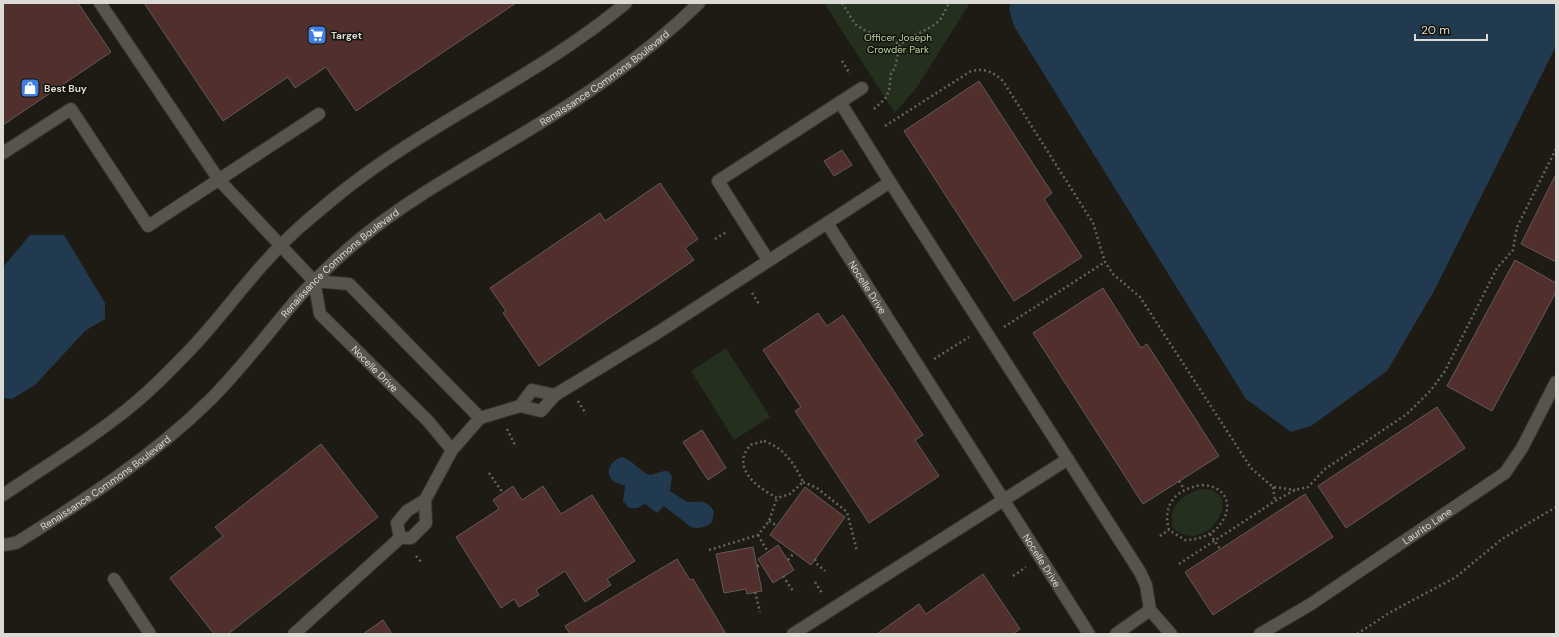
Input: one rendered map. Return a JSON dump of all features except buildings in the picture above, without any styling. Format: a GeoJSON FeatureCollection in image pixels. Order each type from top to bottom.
{"type":"FeatureCollection","features":[{"type":"Feature","properties":{"kind":"street"},"geometry":{"type":"LineString","coordinates":[[100,3],[219,180],[282,245],[314,281],[348,284],[480,418]]}},
{"type":"Feature","properties":{"kind":"street"},"geometry":{"type":"LineString","coordinates":[[3,495],[118,417],[151,389],[183,358],[268,258],[334,199],[396,152],[509,85],[582,36],[626,3]]}},
{"type":"Feature","properties":{"kind":"street","name":"Renaissance Commons Boulevard"},"geometry":{"type":"LineString","coordinates":[[3,545],[16,544],[102,488],[144,458],[179,430],[241,367],[314,281],[360,239],[395,212],[431,188],[544,120],[612,75],[653,44],[699,3]]}},
{"type":"Feature","properties":{"kind":"street"},"geometry":{"type":"LineString","coordinates":[[768,260],[718,180],[862,88]]}},
{"type":"Feature","properties":{"kind":"street"},"geometry":{"type":"LineString","coordinates":[[840,102],[1140,572],[1146,585],[1150,610],[1171,634]]}},
{"type":"Feature","properties":{"kind":"street"},"geometry":{"type":"LineString","coordinates":[[3,153],[71,108],[148,226],[319,114]]}},
{"type":"Feature","properties":{"kind":"street"},"geometry":{"type":"LineString","coordinates":[[400,538],[397,523],[407,511],[425,500],[452,450],[480,418],[520,406],[541,411],[555,395],[657,333],[890,182]]}},
{"type":"Feature","properties":{"kind":"street","name":"Nocelle Drive"},"geometry":{"type":"LineString","coordinates":[[827,223],[1089,634]]}},
{"type":"Feature","properties":{"kind":"street","name":"Nocelle Drive"},"geometry":{"type":"LineString","coordinates":[[314,281],[320,314],[428,420],[452,450]]}},
{"type":"Feature","properties":{"kind":"street","name":"Laurito Lane"},"geometry":{"type":"LineString","coordinates":[[1260,634],[1311,604],[1505,473],[1522,448],[1556,382]]}},
{"type":"Feature","properties":{"kind":"street"},"geometry":{"type":"LineString","coordinates":[[520,406],[532,390],[555,395]]}},
{"type":"Feature","properties":{"kind":"street"},"geometry":{"type":"LineString","coordinates":[[794,634],[1068,459]]}},
{"type":"Feature","properties":{"kind":"street"},"geometry":{"type":"LineString","coordinates":[[294,634],[400,538],[411,538],[426,523],[425,500]]}},
{"type":"Feature","properties":{"kind":"street"},"geometry":{"type":"LineString","coordinates":[[114,579],[150,634]]}},
{"type":"Feature","properties":{"kind":"street"},"geometry":{"type":"LineString","coordinates":[[1116,634],[1150,610]]}},
{"type":"Feature","properties":{"kind":"path"},"geometry":{"type":"LineString","coordinates":[[842,3],[855,24],[864,30],[900,44]]}},
{"type":"Feature","properties":{"kind":"path"},"geometry":{"type":"LineString","coordinates":[[874,109],[884,99],[889,91],[891,73],[895,68],[900,44],[934,25],[940,20],[950,3]]}},
{"type":"Feature","properties":{"kind":"path"},"geometry":{"type":"LineString","coordinates":[[842,61],[852,76]]}},
{"type":"Feature","properties":{"kind":"path"},"geometry":{"type":"LineString","coordinates":[[885,126],[971,71],[980,69],[995,74],[1003,81],[1093,223],[1105,262],[1113,274],[1140,297],[1251,468],[1273,487],[1295,490]]}},
{"type":"Feature","properties":{"kind":"path"},"geometry":{"type":"LineString","coordinates":[[1179,564],[1275,501],[1295,490],[1308,487],[1325,469],[1407,414],[1431,390],[1445,371],[1497,268],[1513,250],[1517,227],[1556,148]]}},
{"type":"Feature","properties":{"kind":"path"},"geometry":{"type":"LineString","coordinates":[[715,239],[731,229]]}},
{"type":"Feature","properties":{"kind":"path"},"geometry":{"type":"LineString","coordinates":[[1002,328],[1105,262]]}},
{"type":"Feature","properties":{"kind":"path"},"geometry":{"type":"LineString","coordinates":[[749,289],[759,304]]}},
{"type":"Feature","properties":{"kind":"path"},"geometry":{"type":"LineString","coordinates":[[932,361],[973,335]]}},
{"type":"Feature","properties":{"kind":"path"},"geometry":{"type":"LineString","coordinates":[[576,398],[586,414]]}},
{"type":"Feature","properties":{"kind":"path"},"geometry":{"type":"LineString","coordinates":[[507,430],[516,447]]}},
{"type":"Feature","properties":{"kind":"path"},"geometry":{"type":"LineString","coordinates":[[803,482],[790,494],[777,498],[758,487],[744,468],[744,456],[750,445],[764,441],[775,445],[786,454],[796,467],[803,482],[817,488],[847,512],[856,551]]}},
{"type":"Feature","properties":{"kind":"path"},"geometry":{"type":"LineString","coordinates":[[489,473],[503,493]]}},
{"type":"Feature","properties":{"kind":"path"},"geometry":{"type":"LineString","coordinates":[[1179,481],[1184,490]]}},
{"type":"Feature","properties":{"kind":"path"},"geometry":{"type":"LineString","coordinates":[[1202,485],[1211,485],[1220,491],[1226,501],[1224,522],[1210,534],[1194,540],[1185,540],[1169,530],[1166,519],[1168,509],[1171,502],[1184,490],[1202,485]]}},
{"type":"Feature","properties":{"kind":"path"},"geometry":{"type":"LineString","coordinates":[[1273,487],[1275,501]]}},
{"type":"Feature","properties":{"kind":"path"},"geometry":{"type":"LineString","coordinates":[[709,550],[758,535],[769,521],[777,498]]}},
{"type":"Feature","properties":{"kind":"path"},"geometry":{"type":"LineString","coordinates":[[1357,634],[1389,613],[1456,577],[1502,539],[1556,507]]}},
{"type":"Feature","properties":{"kind":"path"},"geometry":{"type":"LineString","coordinates":[[769,521],[777,526]]}},
{"type":"Feature","properties":{"kind":"path"},"geometry":{"type":"LineString","coordinates":[[1160,536],[1169,530]]}},
{"type":"Feature","properties":{"kind":"path"},"geometry":{"type":"LineString","coordinates":[[1210,534],[1220,549]]}},
{"type":"Feature","properties":{"kind":"path"},"geometry":{"type":"LineString","coordinates":[[758,535],[768,552]]}},
{"type":"Feature","properties":{"kind":"path"},"geometry":{"type":"LineString","coordinates":[[788,560],[794,553]]}},
{"type":"Feature","properties":{"kind":"path"},"geometry":{"type":"LineString","coordinates":[[815,558],[816,563],[825,571]]}},
{"type":"Feature","properties":{"kind":"path"},"geometry":{"type":"LineString","coordinates":[[1013,576],[1028,565]]}},
{"type":"Feature","properties":{"kind":"path"},"geometry":{"type":"LineString","coordinates":[[757,566],[762,566]]}},
{"type":"Feature","properties":{"kind":"path"},"geometry":{"type":"LineString","coordinates":[[783,576],[793,591]]}},
{"type":"Feature","properties":{"kind":"path"},"geometry":{"type":"LineString","coordinates":[[815,582],[825,597]]}},
{"type":"Feature","properties":{"kind":"path"},"geometry":{"type":"LineString","coordinates":[[755,592],[760,612]]}},
{"type":"Feature","properties":{"kind":"green space","name":"Officer Joseph Crowder Park"},"geometry":{"type":"Polygon","coordinates":[[[824,3],[970,3],[917,87],[895,113],[824,3]]]}},
{"type":"Feature","properties":{"kind":"green space"},"geometry":{"type":"Polygon","coordinates":[[[726,348],[770,417],[734,440],[691,371],[726,348]]]}},
{"type":"Feature","properties":{"kind":"green space"},"geometry":{"type":"Polygon","coordinates":[[[1202,489],[1215,492],[1222,499],[1222,509],[1218,520],[1209,529],[1198,535],[1186,535],[1173,528],[1172,514],[1178,502],[1189,494],[1202,489]]]}},
{"type":"Feature","properties":{"kind":"water"},"geometry":{"type":"Polygon","coordinates":[[[1011,3],[1556,3],[1556,46],[1434,291],[1387,371],[1311,426],[1291,432],[1246,399],[1014,26],[1009,9],[1011,3]]]}},
{"type":"Feature","properties":{"kind":"water"},"geometry":{"type":"Polygon","coordinates":[[[30,235],[64,235],[105,303],[105,319],[85,331],[35,385],[12,399],[3,398],[3,267],[30,235]]]}},
{"type":"Feature","properties":{"kind":"water"},"geometry":{"type":"Polygon","coordinates":[[[622,457],[649,475],[662,471],[668,471],[672,476],[670,491],[687,502],[702,502],[709,505],[714,512],[712,522],[705,527],[694,528],[664,506],[657,513],[645,504],[637,508],[629,508],[623,501],[625,486],[613,481],[609,473],[612,463],[618,458],[622,457]]]}},
{"type":"Feature","properties":{"kind":"place","name":"Target"},"geometry":{"type":"Point","coordinates":[317,35]}},
{"type":"Feature","properties":{"kind":"place","name":"Best Buy"},"geometry":{"type":"Point","coordinates":[30,88]}}]}
